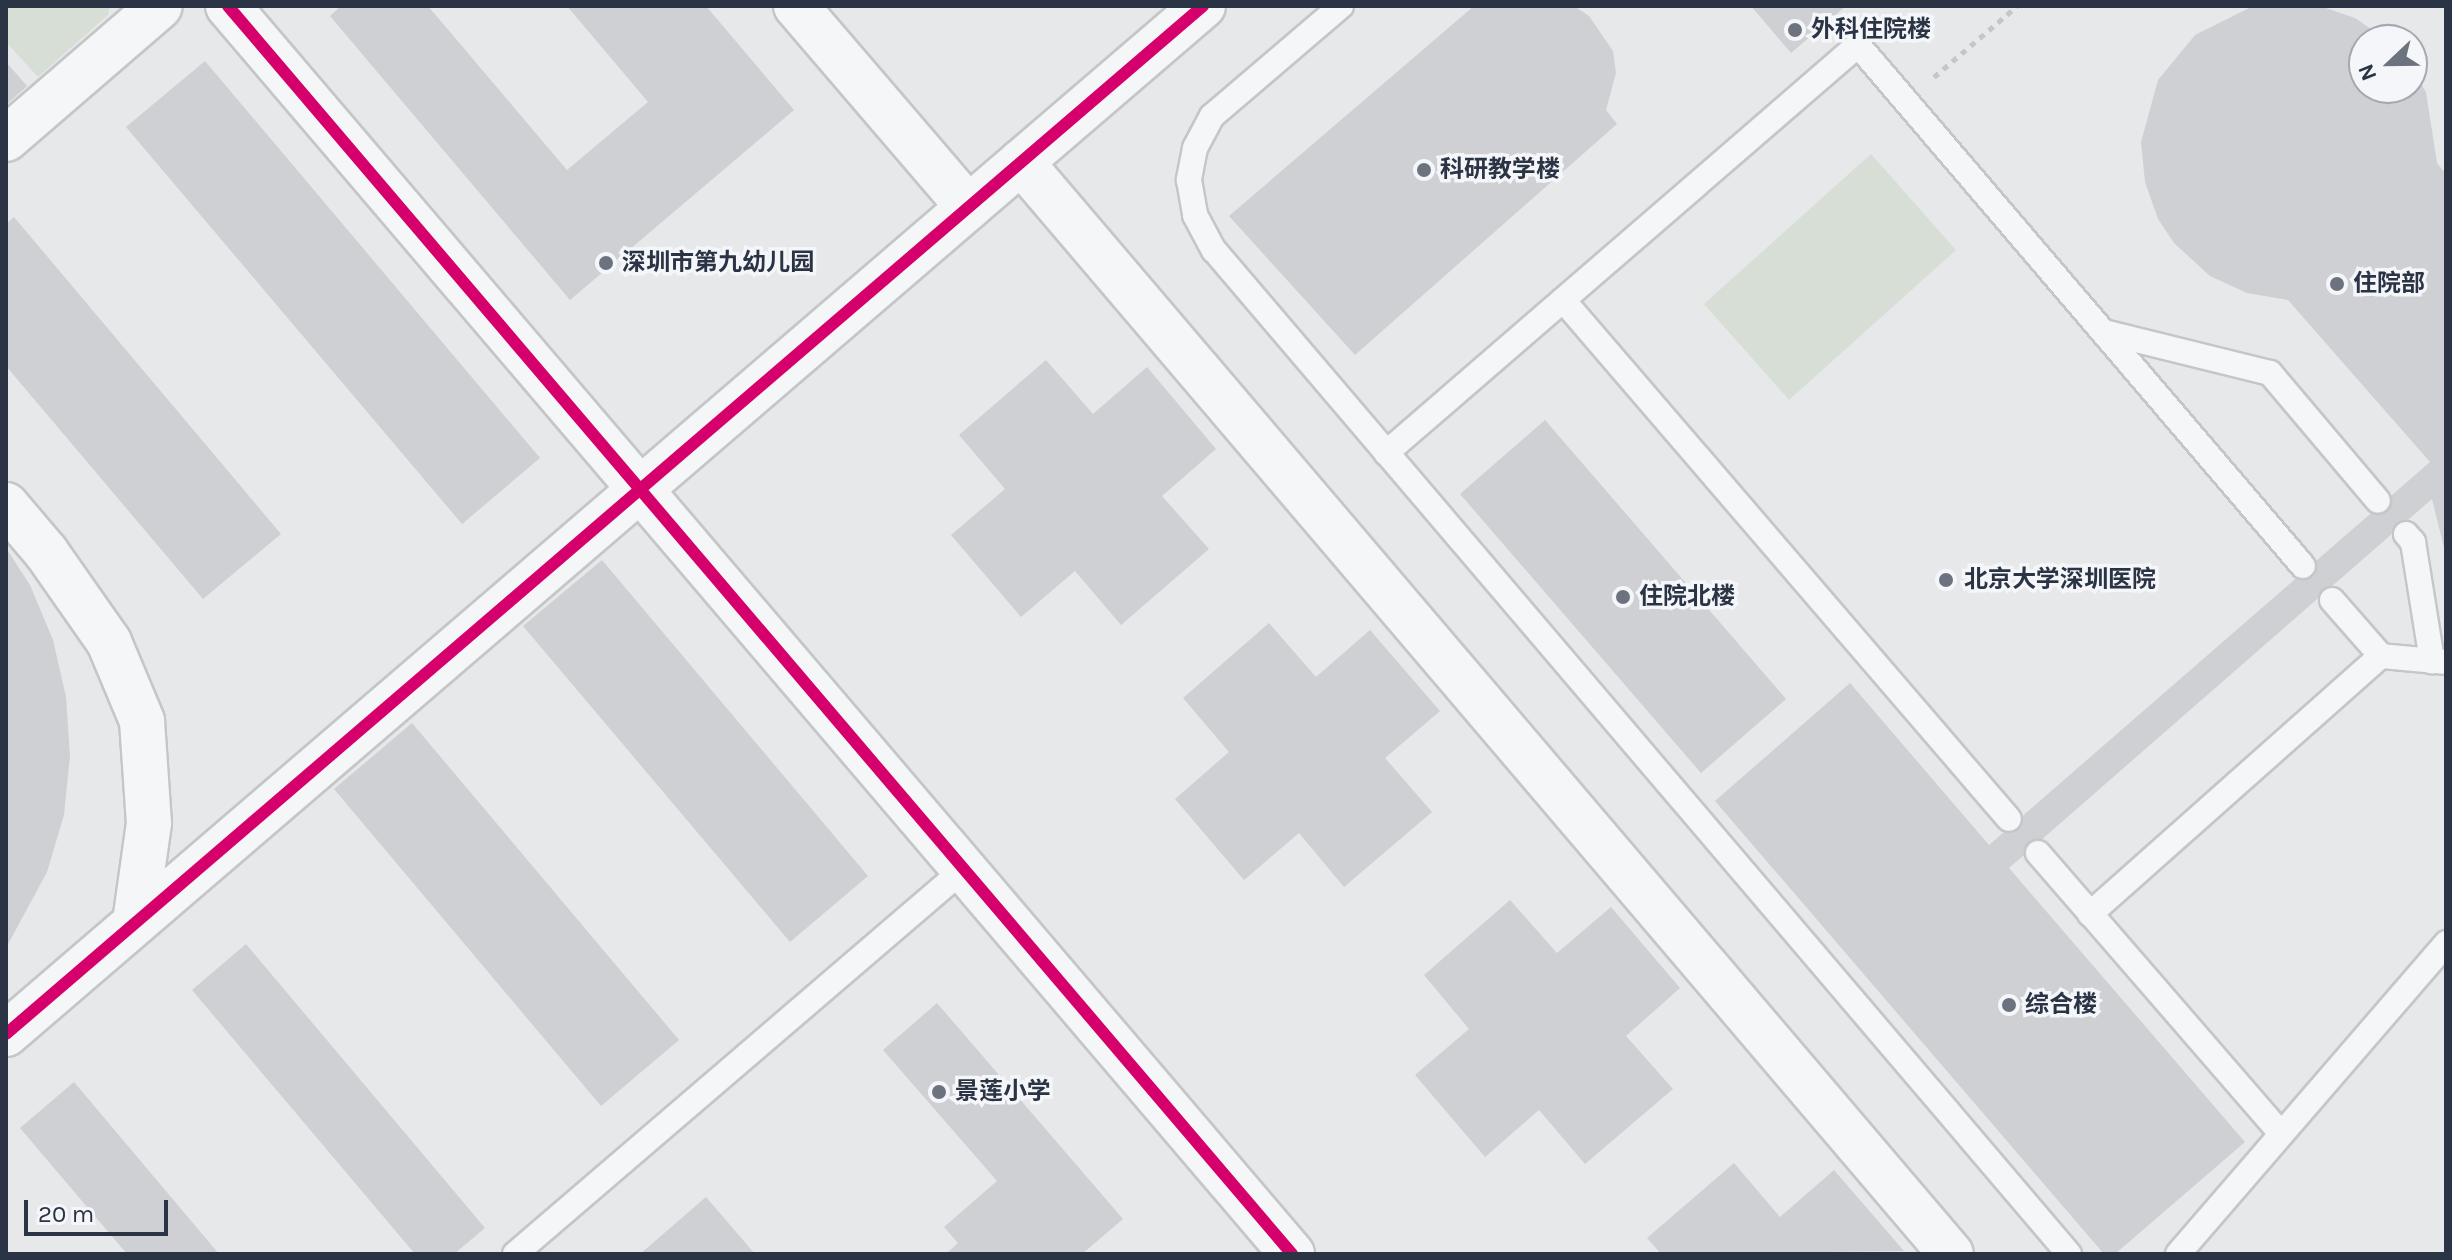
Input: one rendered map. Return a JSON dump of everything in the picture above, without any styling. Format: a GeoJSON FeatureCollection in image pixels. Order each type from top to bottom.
{"type":"FeatureCollection","features":[{"type":"Feature","properties":{"kind":"street"},"geometry":{"type":"LineString","coordinates":[[6,139],[160,6]]}},
{"type":"Feature","properties":{"kind":"street"},"geometry":{"type":"LineString","coordinates":[[228,6],[1292,1254]]}},
{"type":"Feature","properties":{"kind":"street"},"geometry":{"type":"LineString","coordinates":[[796,6],[968,207]]}},
{"type":"Feature","properties":{"kind":"street"},"geometry":{"type":"LineString","coordinates":[[6,1034],[1203,6]]}},
{"type":"Feature","properties":{"kind":"street"},"geometry":{"type":"LineString","coordinates":[[1021,162],[1951,1254]]}},
{"type":"Feature","properties":{"kind":"street"},"geometry":{"type":"LineString","coordinates":[[6,505],[46,552],[109,642],[142,721],[149,823],[135,923]]}},
{"type":"Feature","properties":{"kind":"lane"},"geometry":{"type":"LineString","coordinates":[[1341,6],[1212,116],[1195,148],[1189,180],[1195,215],[1214,250],[2069,1254]]}},
{"type":"Feature","properties":{"kind":"lane"},"geometry":{"type":"LineString","coordinates":[[1386,453],[1858,45],[2303,566]]}},
{"type":"Feature","properties":{"kind":"lane"},"geometry":{"type":"LineString","coordinates":[[1563,300],[2009,819]]}},
{"type":"Feature","properties":{"kind":"lane"},"geometry":{"type":"LineString","coordinates":[[2104,332],[2270,373],[2378,501]]}},
{"type":"Feature","properties":{"kind":"lane"},"geometry":{"type":"LineString","coordinates":[[2332,600],[2381,656],[2439,661],[2413,542],[2406,534]]}},
{"type":"Feature","properties":{"kind":"lane"},"geometry":{"type":"LineString","coordinates":[[2090,914],[2381,656]]}},
{"type":"Feature","properties":{"kind":"lane"},"geometry":{"type":"LineString","coordinates":[[2038,853],[2281,1134]]}},
{"type":"Feature","properties":{"kind":"lane"},"geometry":{"type":"LineString","coordinates":[[515,1254],[964,869]]}},
{"type":"Feature","properties":{"kind":"lane"},"geometry":{"type":"LineString","coordinates":[[2178,1254],[2446,943]]}},
{"type":"Feature","properties":{"kind":"path"},"geometry":{"type":"LineString","coordinates":[[1907,101],[2017,6]]}},
{"type":"Feature","properties":{"kind":"shaded area"},"geometry":{"type":"Polygon","coordinates":[[[6,6],[110,6],[108,15],[38,77],[6,42],[6,6]]]}},
{"type":"Feature","properties":{"kind":"shaded area"},"geometry":{"type":"Polygon","coordinates":[[[1871,154],[1956,250],[1789,400],[1704,304],[1871,154]]]}},
{"type":"Feature","properties":{"kind":"building"},"geometry":{"type":"Polygon","coordinates":[[[341,6],[428,6],[567,170],[648,102],[567,6],[706,6],[794,110],[570,300],[330,16],[341,6]]]}},
{"type":"Feature","properties":{"kind":"building","name":"科研教学楼"},"geometry":{"type":"Polygon","coordinates":[[[1474,6],[1574,6],[1589,16],[1613,51],[1616,73],[1606,110],[1617,124],[1355,355],[1229,216],[1474,6]]]}},
{"type":"Feature","properties":{"kind":"building","name":"外科住院楼"},"geometry":{"type":"Polygon","coordinates":[[[1751,6],[1846,6],[1791,53],[1751,6]]]}},
{"type":"Feature","properties":{"kind":"building"},"geometry":{"type":"Polygon","coordinates":[[[2253,6],[2320,6],[2364,24],[2348,24],[2348,104],[2428,104],[2437,163],[2446,174],[2446,556],[2432,499],[2009,868],[2245,1142],[2115,1254],[2104,1254],[1715,801],[1850,683],[1989,845],[2430,462],[2288,300],[2247,293],[2210,276],[2174,243],[2158,219],[2145,182],[2141,142],[2158,80],[2195,35],[2253,6]]]}},
{"type":"Feature","properties":{"kind":"building"},"geometry":{"type":"Polygon","coordinates":[[[205,61],[540,458],[462,524],[126,127],[205,61]]]}},
{"type":"Feature","properties":{"kind":"building"},"geometry":{"type":"Polygon","coordinates":[[[6,62],[27,86],[6,105],[6,62]]]}},
{"type":"Feature","properties":{"kind":"building"},"geometry":{"type":"Polygon","coordinates":[[[14,217],[281,534],[203,599],[6,366],[6,224],[14,217]]]}},
{"type":"Feature","properties":{"kind":"building"},"geometry":{"type":"Polygon","coordinates":[[[1046,360],[1093,414],[1147,367],[1216,449],[1162,496],[1209,549],[1121,625],[1075,571],[1021,617],[951,535],[1005,489],[959,435],[1046,360]]]}},
{"type":"Feature","properties":{"kind":"building","name":"住院北楼"},"geometry":{"type":"Polygon","coordinates":[[[1545,420],[1786,699],[1701,773],[1460,494],[1545,420]]]}},
{"type":"Feature","properties":{"kind":"building"},"geometry":{"type":"Polygon","coordinates":[[[6,548],[30,585],[53,640],[66,697],[70,756],[64,815],[47,872],[6,948],[6,548]]]}},
{"type":"Feature","properties":{"kind":"building"},"geometry":{"type":"Polygon","coordinates":[[[602,560],[868,876],[790,942],[523,626],[602,560]]]}},
{"type":"Feature","properties":{"kind":"building"},"geometry":{"type":"Polygon","coordinates":[[[1269,623],[1316,677],[1370,630],[1440,711],[1385,758],[1432,812],[1344,887],[1299,833],[1244,880],[1175,799],[1229,752],[1183,698],[1269,623]]]}},
{"type":"Feature","properties":{"kind":"building"},"geometry":{"type":"Polygon","coordinates":[[[412,723],[679,1040],[601,1106],[334,789],[412,723]]]}},
{"type":"Feature","properties":{"kind":"building"},"geometry":{"type":"Polygon","coordinates":[[[1510,900],[1557,953],[1611,907],[1680,988],[1626,1036],[1673,1089],[1585,1164],[1539,1110],[1485,1157],[1415,1075],[1469,1029],[1424,975],[1510,900]]]}},
{"type":"Feature","properties":{"kind":"building"},"geometry":{"type":"Polygon","coordinates":[[[246,944],[485,1228],[454,1254],[415,1254],[192,990],[246,944]]]}},
{"type":"Feature","properties":{"kind":"building"},"geometry":{"type":"Polygon","coordinates":[[[937,1003],[1123,1219],[1082,1254],[946,1254],[958,1243],[944,1227],[997,1181],[883,1050],[937,1003]]]}},
{"type":"Feature","properties":{"kind":"building"},"geometry":{"type":"Polygon","coordinates":[[[74,1082],[219,1254],[127,1254],[20,1128],[74,1082]]]}},
{"type":"Feature","properties":{"kind":"building"},"geometry":{"type":"Polygon","coordinates":[[[1734,1163],[1780,1217],[1834,1170],[1904,1251],[1661,1254],[1647,1238],[1734,1163]]]}},
{"type":"Feature","properties":{"kind":"building"},"geometry":{"type":"Polygon","coordinates":[[[706,1197],[755,1254],[640,1254],[706,1197]]]}},
{"type":"Feature","properties":{"kind":"cycle path"},"geometry":{"type":"LineString","coordinates":[[228,6],[1292,1254]]}},
{"type":"Feature","properties":{"kind":"cycle path"},"geometry":{"type":"LineString","coordinates":[[6,1034],[1203,6]]}},
{"type":"Feature","properties":{"kind":"place","name":"外科住院楼"},"geometry":{"type":"Point","coordinates":[1795,30]}},
{"type":"Feature","properties":{"kind":"place","name":"科研教学楼"},"geometry":{"type":"Point","coordinates":[1424,170]}},
{"type":"Feature","properties":{"kind":"place","name":"深圳市第九幼儿园"},"geometry":{"type":"Point","coordinates":[606,263]}},
{"type":"Feature","properties":{"kind":"place","name":"住院部"},"geometry":{"type":"Point","coordinates":[2337,284]}},
{"type":"Feature","properties":{"kind":"place","name":"北京大学深圳医院"},"geometry":{"type":"Point","coordinates":[1946,580]}},
{"type":"Feature","properties":{"kind":"place","name":"住院北楼"},"geometry":{"type":"Point","coordinates":[1623,597]}},
{"type":"Feature","properties":{"kind":"place","name":"综合楼"},"geometry":{"type":"Point","coordinates":[2009,1005]}},
{"type":"Feature","properties":{"kind":"place","name":"景莲小学"},"geometry":{"type":"Point","coordinates":[939,1092]}}]}
